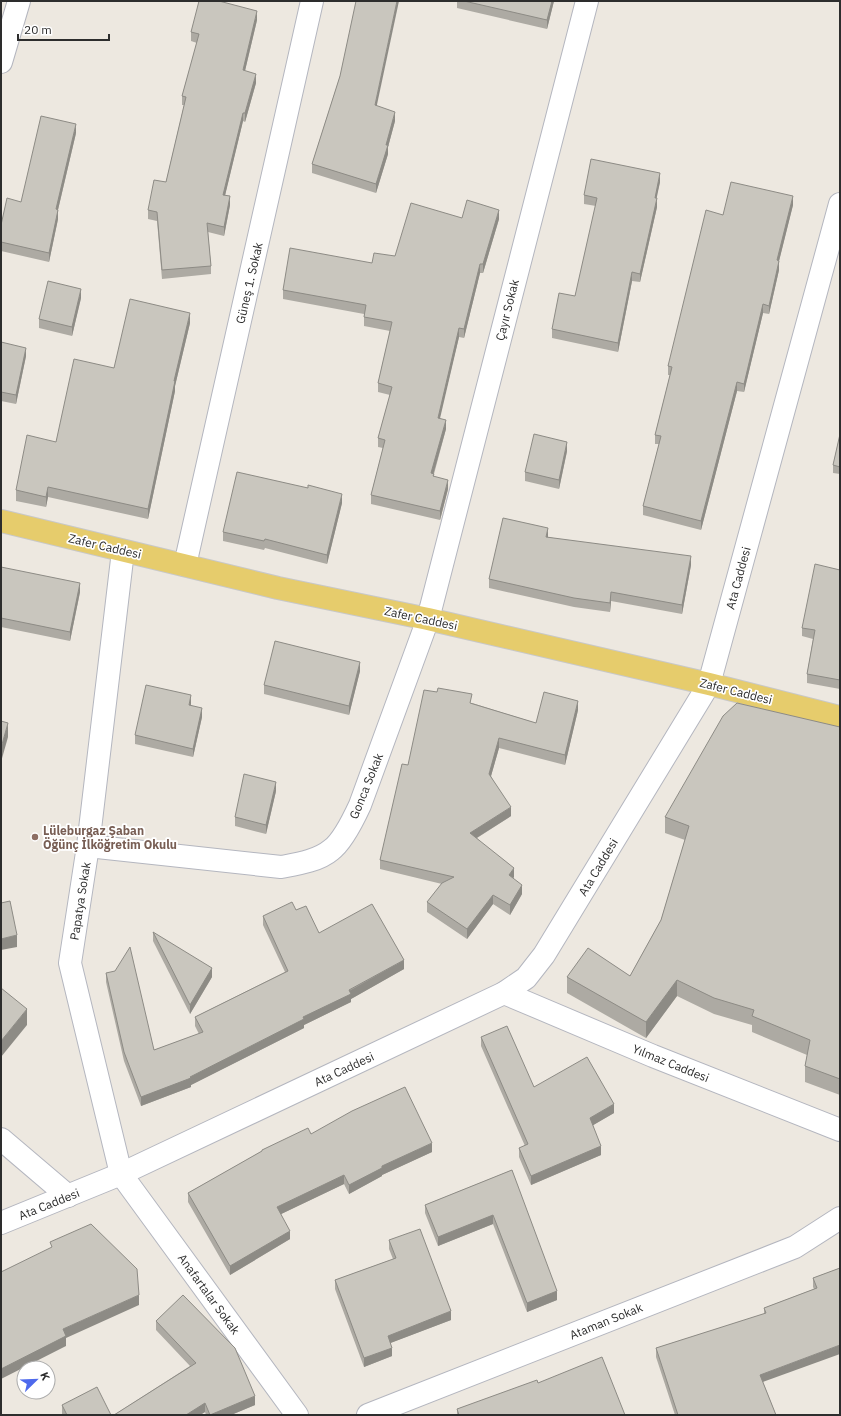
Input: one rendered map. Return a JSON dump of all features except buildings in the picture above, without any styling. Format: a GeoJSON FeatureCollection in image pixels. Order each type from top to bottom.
{"type":"FeatureCollection","features":[{"type":"Feature","properties":{"kind":"main road","name":"Zafer Caddesi"},"geometry":{"type":"LineString","coordinates":[[1,521],[278,588],[428,619],[710,684],[840,717]]}},
{"type":"Feature","properties":{"kind":"street"},"geometry":{"type":"LineString","coordinates":[[1,62],[19,1]]}},
{"type":"Feature","properties":{"kind":"street","name":"Güneş 1. Sokak"},"geometry":{"type":"LineString","coordinates":[[185,565],[312,1]]}},
{"type":"Feature","properties":{"kind":"street","name":"Çayır Sokak"},"geometry":{"type":"LineString","coordinates":[[428,619],[587,1]]}},
{"type":"Feature","properties":{"kind":"street","name":"Ata Caddesi"},"geometry":{"type":"LineString","coordinates":[[1,1224],[121,1174],[504,993],[526,978],[544,955],[710,684],[840,204]]}},
{"type":"Feature","properties":{"kind":"street","name":"Papatya Sokak"},"geometry":{"type":"LineString","coordinates":[[121,1174],[70,963],[88,846],[123,551]]}},
{"type":"Feature","properties":{"kind":"street","name":"Gonca Sokak"},"geometry":{"type":"LineString","coordinates":[[88,846],[281,867],[308,862],[332,850],[347,830],[360,805],[428,619]]}},
{"type":"Feature","properties":{"kind":"street","name":"Yılmaz Caddesi"},"geometry":{"type":"LineString","coordinates":[[504,993],[653,1056],[840,1130]]}},
{"type":"Feature","properties":{"kind":"street"},"geometry":{"type":"LineString","coordinates":[[1,1139],[68,1196]]}},
{"type":"Feature","properties":{"kind":"street","name":"Anafartalar Sokak"},"geometry":{"type":"LineString","coordinates":[[121,1174],[297,1415]]}},
{"type":"Feature","properties":{"kind":"street","name":"Ataman Sokak"},"geometry":{"type":"LineString","coordinates":[[368,1415],[795,1247],[840,1218]]}},
{"type":"Feature","properties":{"kind":"place","name":"Lüleburgaz Şaban Öğünç İlköğretim Okulu"},"geometry":{"type":"Point","coordinates":[35,837]}}]}
